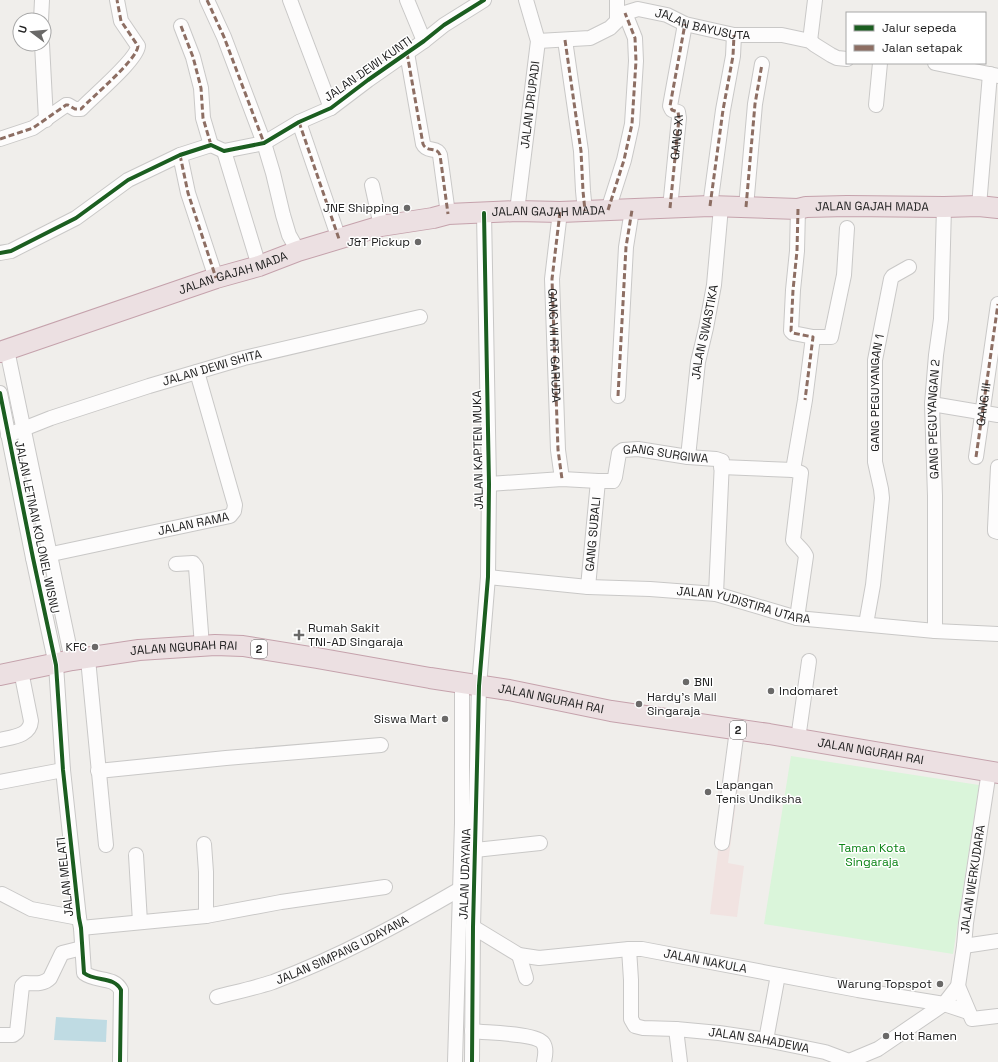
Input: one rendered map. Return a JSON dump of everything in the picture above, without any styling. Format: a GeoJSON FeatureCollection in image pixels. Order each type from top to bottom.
{"type":"FeatureCollection","features":[{"type":"Feature","properties":{"kind":"highway","name":"JALAN GAJAH MADA"},"geometry":{"type":"LineString","coordinates":[[3,351],[216,278],[259,266],[339,238],[381,226],[434,218],[448,214],[716,207],[798,209],[806,207],[847,206],[989,207]]}},
{"type":"Feature","properties":{"kind":"highway","name":"JALAN NGURAH RAI"},"geometry":{"type":"LineString","coordinates":[[72,661],[139,650],[202,646],[243,646],[470,684],[612,711],[994,772]]}},
{"type":"Feature","properties":{"kind":"highway","name":"2"},"geometry":{"type":"LineString","coordinates":[[0,675],[72,661]]}},
{"type":"Feature","properties":{"kind":"street"},"geometry":{"type":"LineString","coordinates":[[41,12],[42,0]]}},
{"type":"Feature","properties":{"kind":"street"},"geometry":{"type":"LineString","coordinates":[[0,139],[33,128],[66,105],[75,109],[81,109],[138,51],[138,46],[121,21],[117,0]]}},
{"type":"Feature","properties":{"kind":"street"},"geometry":{"type":"LineString","coordinates":[[207,0],[224,36],[264,143],[289,235],[298,252]]}},
{"type":"Feature","properties":{"kind":"street"},"geometry":{"type":"LineString","coordinates":[[290,0],[331,108]]}},
{"type":"Feature","properties":{"kind":"street","name":"JALAN DEWI KUNTI"},"geometry":{"type":"LineString","coordinates":[[407,0],[424,42]]}},
{"type":"Feature","properties":{"kind":"street","name":"JALAN DEWI KUNTI"},"geometry":{"type":"LineString","coordinates":[[224,151],[264,143],[300,122],[331,108],[368,80],[424,42],[444,26],[484,0]]}},
{"type":"Feature","properties":{"kind":"street"},"geometry":{"type":"LineString","coordinates":[[518,0],[526,0]]}},
{"type":"Feature","properties":{"kind":"street","name":"JALAN DRUPADI"},"geometry":{"type":"LineString","coordinates":[[518,211],[538,41],[526,0]]}},
{"type":"Feature","properties":{"kind":"street"},"geometry":{"type":"LineString","coordinates":[[608,210],[624,160],[632,124],[636,61],[635,38],[621,17],[617,0]]}},
{"type":"Feature","properties":{"kind":"street"},"geometry":{"type":"LineString","coordinates":[[810,41],[815,0]]}},
{"type":"Feature","properties":{"kind":"street","name":"JALAN BAYUSUTA"},"geometry":{"type":"LineString","coordinates":[[538,41],[590,38],[610,28],[621,17],[638,9],[675,18],[685,24],[734,35],[782,35],[810,41],[814,45],[837,58],[846,59]]}},
{"type":"Feature","properties":{"kind":"street","name":"GANG XI"},"geometry":{"type":"LineString","coordinates":[[670,208],[679,118],[678,112],[672,110],[670,106],[685,24]]}},
{"type":"Feature","properties":{"kind":"street"},"geometry":{"type":"LineString","coordinates":[[181,26],[193,57],[201,88],[204,118],[211,145]]}},
{"type":"Feature","properties":{"kind":"street","name":"JALAN SWASTIKA"},"geometry":{"type":"LineString","coordinates":[[688,457],[698,362],[714,285],[716,207],[723,110],[733,56],[734,35]]}},
{"type":"Feature","properties":{"kind":"street"},"geometry":{"type":"LineString","coordinates":[[565,40],[581,151],[585,211]]}},
{"type":"Feature","properties":{"kind":"street"},"geometry":{"type":"LineString","coordinates":[[42,52],[46,120]]}},
{"type":"Feature","properties":{"kind":"street"},"geometry":{"type":"LineString","coordinates":[[407,53],[423,144],[428,149],[436,149],[439,151],[448,214]]}},
{"type":"Feature","properties":{"kind":"street"},"geometry":{"type":"LineString","coordinates":[[746,208],[755,104],[762,64]]}},
{"type":"Feature","properties":{"kind":"street"},"geometry":{"type":"LineString","coordinates":[[876,105],[880,64]]}},
{"type":"Feature","properties":{"kind":"street"},"geometry":{"type":"LineString","coordinates":[[940,64],[994,75],[989,207]]}},
{"type":"Feature","properties":{"kind":"street"},"geometry":{"type":"LineString","coordinates":[[300,122],[339,238]]}},
{"type":"Feature","properties":{"kind":"street"},"geometry":{"type":"LineString","coordinates":[[0,253],[11,251],[76,218],[128,180],[180,155],[211,145],[224,151],[259,266]]}},
{"type":"Feature","properties":{"kind":"street"},"geometry":{"type":"LineString","coordinates":[[180,155],[188,193],[216,278]]}},
{"type":"Feature","properties":{"kind":"street"},"geometry":{"type":"LineString","coordinates":[[372,185],[381,226]]}},
{"type":"Feature","properties":{"kind":"street","name":"GANG PEGUYANGAN 2"},"geometry":{"type":"LineString","coordinates":[[935,631],[935,496],[932,404],[941,319],[944,207]]}},
{"type":"Feature","properties":{"kind":"street"},"geometry":{"type":"LineString","coordinates":[[798,209],[797,251],[791,330],[793,333],[830,337],[844,275],[847,228]]}},
{"type":"Feature","properties":{"kind":"street"},"geometry":{"type":"LineString","coordinates":[[618,396],[626,247],[632,210]]}},
{"type":"Feature","properties":{"kind":"street","name":"GANG VII RT GARUDA"},"geometry":{"type":"LineString","coordinates":[[560,212],[552,279],[558,450],[562,479]]}},
{"type":"Feature","properties":{"kind":"street","name":"JALAN KAPTEN MUKA"},"geometry":{"type":"LineString","coordinates":[[470,684],[488,577],[489,484],[484,213]]}},
{"type":"Feature","properties":{"kind":"street","name":"GANG PEGUYANGAN 1"},"geometry":{"type":"LineString","coordinates":[[866,624],[873,585],[882,498],[875,462],[875,360],[891,279],[893,276],[909,267]]}},
{"type":"Feature","properties":{"kind":"street","name":"GANG III"},"geometry":{"type":"LineString","coordinates":[[976,457],[998,304]]}},
{"type":"Feature","properties":{"kind":"street","name":"JALAN DEWI SHITA"},"geometry":{"type":"LineString","coordinates":[[8,435],[58,416],[197,372],[251,357],[420,317]]}},
{"type":"Feature","properties":{"kind":"street"},"geometry":{"type":"LineString","coordinates":[[797,618],[806,556],[802,549],[795,544],[793,540],[797,471],[813,336]]}},
{"type":"Feature","properties":{"kind":"street","name":"JALAN LETNAN KOLONEL WISNU"},"geometry":{"type":"LineString","coordinates":[[3,351],[24,430],[51,554],[72,661]]}},
{"type":"Feature","properties":{"kind":"street","name":"JALAN RAMA"},"geometry":{"type":"LineString","coordinates":[[33,558],[230,516],[234,512],[235,505],[197,372]]}},
{"type":"Feature","properties":{"kind":"street","name":"JALAN LETNAN KOLONEL WISNU"},"geometry":{"type":"LineString","coordinates":[[0,393],[33,558],[72,661]]}},
{"type":"Feature","properties":{"kind":"street"},"geometry":{"type":"LineString","coordinates":[[932,404],[998,415]]}},
{"type":"Feature","properties":{"kind":"street","name":"GANG SURGIWA"},"geometry":{"type":"LineString","coordinates":[[489,484],[562,479],[598,482],[613,481],[619,453],[623,450],[638,449],[688,457],[716,459],[722,464],[797,471]]}},
{"type":"Feature","properties":{"kind":"street"},"geometry":{"type":"LineString","coordinates":[[716,594],[722,464]]}},
{"type":"Feature","properties":{"kind":"street"},"geometry":{"type":"LineString","coordinates":[[998,467],[995,528],[998,532]]}},
{"type":"Feature","properties":{"kind":"street","name":"GANG SUBALI"},"geometry":{"type":"LineString","coordinates":[[588,587],[598,482]]}},
{"type":"Feature","properties":{"kind":"street"},"geometry":{"type":"LineString","coordinates":[[176,564],[193,563],[196,567],[202,646]]}},
{"type":"Feature","properties":{"kind":"street","name":"JALAN YUDISTIRA UTARA"},"geometry":{"type":"LineString","coordinates":[[488,577],[588,587],[650,589],[716,594],[797,618],[935,631],[998,634]]}},
{"type":"Feature","properties":{"kind":"street"},"geometry":{"type":"LineString","coordinates":[[72,661],[98,771],[106,845]]}},
{"type":"Feature","properties":{"kind":"street","name":"JALAN MELATI"},"geometry":{"type":"LineString","coordinates":[[72,661],[63,770],[84,973],[90,978],[114,982],[122,990],[120,1062]]}},
{"type":"Feature","properties":{"kind":"street"},"geometry":{"type":"LineString","coordinates":[[798,740],[808,662]]}},
{"type":"Feature","properties":{"kind":"street"},"geometry":{"type":"LineString","coordinates":[[0,740],[24,733],[30,728],[31,721],[21,671]]}},
{"type":"Feature","properties":{"kind":"street","name":"JALAN UDAYANA"},"geometry":{"type":"LineString","coordinates":[[470,684],[475,849],[472,1062]]}},
{"type":"Feature","properties":{"kind":"street","name":"JALAN UDAYANA"},"geometry":{"type":"LineString","coordinates":[[455,1062],[460,852],[470,684]]}},
{"type":"Feature","properties":{"kind":"street"},"geometry":{"type":"LineString","coordinates":[[722,843],[737,730]]}},
{"type":"Feature","properties":{"kind":"street"},"geometry":{"type":"LineString","coordinates":[[98,771],[226,758],[381,745]]}},
{"type":"Feature","properties":{"kind":"street"},"geometry":{"type":"LineString","coordinates":[[0,782],[63,770]]}},
{"type":"Feature","properties":{"kind":"street","name":"JALAN WERKUDARA"},"geometry":{"type":"LineString","coordinates":[[944,1004],[958,986],[966,923],[994,772]]}},
{"type":"Feature","properties":{"kind":"street"},"geometry":{"type":"LineString","coordinates":[[460,852],[475,849],[540,843]]}},
{"type":"Feature","properties":{"kind":"street"},"geometry":{"type":"LineString","coordinates":[[204,844],[206,872],[206,916]]}},
{"type":"Feature","properties":{"kind":"street"},"geometry":{"type":"LineString","coordinates":[[136,855],[140,922]]}},
{"type":"Feature","properties":{"kind":"street"},"geometry":{"type":"LineString","coordinates":[[2,894],[31,909],[80,923],[140,922],[206,916],[281,902],[386,887]]}},
{"type":"Feature","properties":{"kind":"street","name":"JALAN SIMPANG UDAYANA"},"geometry":{"type":"LineString","coordinates":[[217,997],[272,982],[333,957],[405,921],[460,889]]}},
{"type":"Feature","properties":{"kind":"street","name":"JALAN NAKULA"},"geometry":{"type":"LineString","coordinates":[[473,927],[519,954],[539,958],[629,948],[642,949],[778,975],[944,1004],[970,1015]]}},
{"type":"Feature","properties":{"kind":"street"},"geometry":{"type":"LineString","coordinates":[[964,946],[998,942]]}},
{"type":"Feature","properties":{"kind":"street"},"geometry":{"type":"LineString","coordinates":[[0,1035],[13,1035],[17,1032],[22,986],[25,983],[47,981],[50,978],[62,953],[82,948]]}},
{"type":"Feature","properties":{"kind":"street","name":"JALAN SAHADEWA"},"geometry":{"type":"LineString","coordinates":[[629,948],[631,1019],[635,1026],[643,1028],[719,1033],[766,1040],[825,1052],[848,1062],[878,1049],[944,1004]]}},
{"type":"Feature","properties":{"kind":"street"},"geometry":{"type":"LineString","coordinates":[[519,954],[526,978]]}},
{"type":"Feature","properties":{"kind":"street"},"geometry":{"type":"LineString","coordinates":[[766,1040],[778,975]]}},
{"type":"Feature","properties":{"kind":"street","name":"JALAN WERKUDARA"},"geometry":{"type":"LineString","coordinates":[[958,986],[970,1015]]}},
{"type":"Feature","properties":{"kind":"street"},"geometry":{"type":"LineString","coordinates":[[456,1012],[472,1012]]}},
{"type":"Feature","properties":{"kind":"street"},"geometry":{"type":"LineString","coordinates":[[970,1015],[998,1016]]}},
{"type":"Feature","properties":{"kind":"street"},"geometry":{"type":"LineString","coordinates":[[676,1029],[680,1062]]}},
{"type":"Feature","properties":{"kind":"street"},"geometry":{"type":"LineString","coordinates":[[472,1032],[530,1036],[540,1039],[546,1050],[544,1062]]}},
{"type":"Feature","properties":{"kind":"shaded area"},"geometry":{"type":"Polygon","coordinates":[[[730,756],[742,758],[728,863],[744,866],[737,917],[710,914],[730,756]]]}},
{"type":"Feature","properties":{"kind":"green space","name":"Taman Kota Singaraja"},"geometry":{"type":"Polygon","coordinates":[[[791,756],[979,785],[953,954],[764,924],[791,756]]]}},
{"type":"Feature","properties":{"kind":"water"},"geometry":{"type":"Polygon","coordinates":[[[56,1017],[107,1020],[106,1042],[54,1040],[56,1017]]]}},
{"type":"Feature","properties":{"kind":"marked path"},"geometry":{"type":"LineString","coordinates":[[0,139],[33,128],[66,105],[75,109],[81,109],[130,60],[136,52],[138,46],[121,21],[117,0]]}},
{"type":"Feature","properties":{"kind":"marked path"},"geometry":{"type":"LineString","coordinates":[[207,0],[224,37],[264,143]]}},
{"type":"Feature","properties":{"kind":"marked path"},"geometry":{"type":"LineString","coordinates":[[608,210],[624,160],[632,124],[636,61],[635,38],[625,13]]}},
{"type":"Feature","properties":{"kind":"marked path"},"geometry":{"type":"LineString","coordinates":[[670,208],[679,118],[678,112],[672,110],[670,106],[685,24]]}},
{"type":"Feature","properties":{"kind":"marked path"},"geometry":{"type":"LineString","coordinates":[[181,26],[193,57],[201,88],[203,118],[211,145]]}},
{"type":"Feature","properties":{"kind":"marked path"},"geometry":{"type":"LineString","coordinates":[[710,206],[723,110],[733,56],[734,35]]}},
{"type":"Feature","properties":{"kind":"marked path"},"geometry":{"type":"LineString","coordinates":[[565,40],[581,151],[585,211]]}},
{"type":"Feature","properties":{"kind":"marked path"},"geometry":{"type":"LineString","coordinates":[[407,53],[423,144],[425,147],[439,152],[448,214]]}},
{"type":"Feature","properties":{"kind":"marked path"},"geometry":{"type":"LineString","coordinates":[[746,207],[755,104],[762,64]]}},
{"type":"Feature","properties":{"kind":"marked path"},"geometry":{"type":"LineString","coordinates":[[299,122],[339,239]]}},
{"type":"Feature","properties":{"kind":"marked path"},"geometry":{"type":"LineString","coordinates":[[180,155],[188,193],[216,278]]}},
{"type":"Feature","properties":{"kind":"marked path"},"geometry":{"type":"LineString","coordinates":[[798,209],[797,251],[791,331],[793,333],[813,337],[805,400]]}},
{"type":"Feature","properties":{"kind":"marked path"},"geometry":{"type":"LineString","coordinates":[[618,396],[626,247],[632,210]]}},
{"type":"Feature","properties":{"kind":"marked path"},"geometry":{"type":"LineString","coordinates":[[560,212],[552,279],[558,450],[562,479]]}},
{"type":"Feature","properties":{"kind":"marked path"},"geometry":{"type":"LineString","coordinates":[[976,457],[998,304]]}},
{"type":"Feature","properties":{"kind":"cycle path"},"geometry":{"type":"LineString","coordinates":[[0,253],[11,251],[76,218],[128,180],[180,155],[211,145],[224,151],[264,143],[299,122],[331,108],[444,25],[484,0]]}},
{"type":"Feature","properties":{"kind":"cycle path"},"geometry":{"type":"LineString","coordinates":[[472,1062],[473,927],[479,686],[488,577],[489,484],[484,213]]}},
{"type":"Feature","properties":{"kind":"cycle path"},"geometry":{"type":"LineString","coordinates":[[0,393],[56,665],[63,770],[81,928],[84,973],[89,976],[114,983],[121,990],[120,1062]]}},
{"type":"Feature","properties":{"kind":"place","name":"JNE Shipping"},"geometry":{"type":"Point","coordinates":[407,208]}},
{"type":"Feature","properties":{"kind":"place","name":"J&T Pickup"},"geometry":{"type":"Point","coordinates":[418,242]}},
{"type":"Feature","properties":{"kind":"place","name":"Rumah Sakit TNI-AD Singaraja"},"geometry":{"type":"Point","coordinates":[299,635]}},
{"type":"Feature","properties":{"kind":"place","name":"KFC"},"geometry":{"type":"Point","coordinates":[95,647]}},
{"type":"Feature","properties":{"kind":"place","name":"BNI"},"geometry":{"type":"Point","coordinates":[686,682]}},
{"type":"Feature","properties":{"kind":"place","name":"Indomaret"},"geometry":{"type":"Point","coordinates":[771,691]}},
{"type":"Feature","properties":{"kind":"place","name":"Hardy's Mall Singaraja"},"geometry":{"type":"Point","coordinates":[639,704]}},
{"type":"Feature","properties":{"kind":"place","name":"Siswa Mart"},"geometry":{"type":"Point","coordinates":[445,719]}},
{"type":"Feature","properties":{"kind":"place","name":"Lapangan Tenis Undiksha"},"geometry":{"type":"Point","coordinates":[708,792]}},
{"type":"Feature","properties":{"kind":"place","name":"Warung Topspot"},"geometry":{"type":"Point","coordinates":[940,984]}},
{"type":"Feature","properties":{"kind":"place","name":"Hot Ramen"},"geometry":{"type":"Point","coordinates":[886,1036]}}]}
